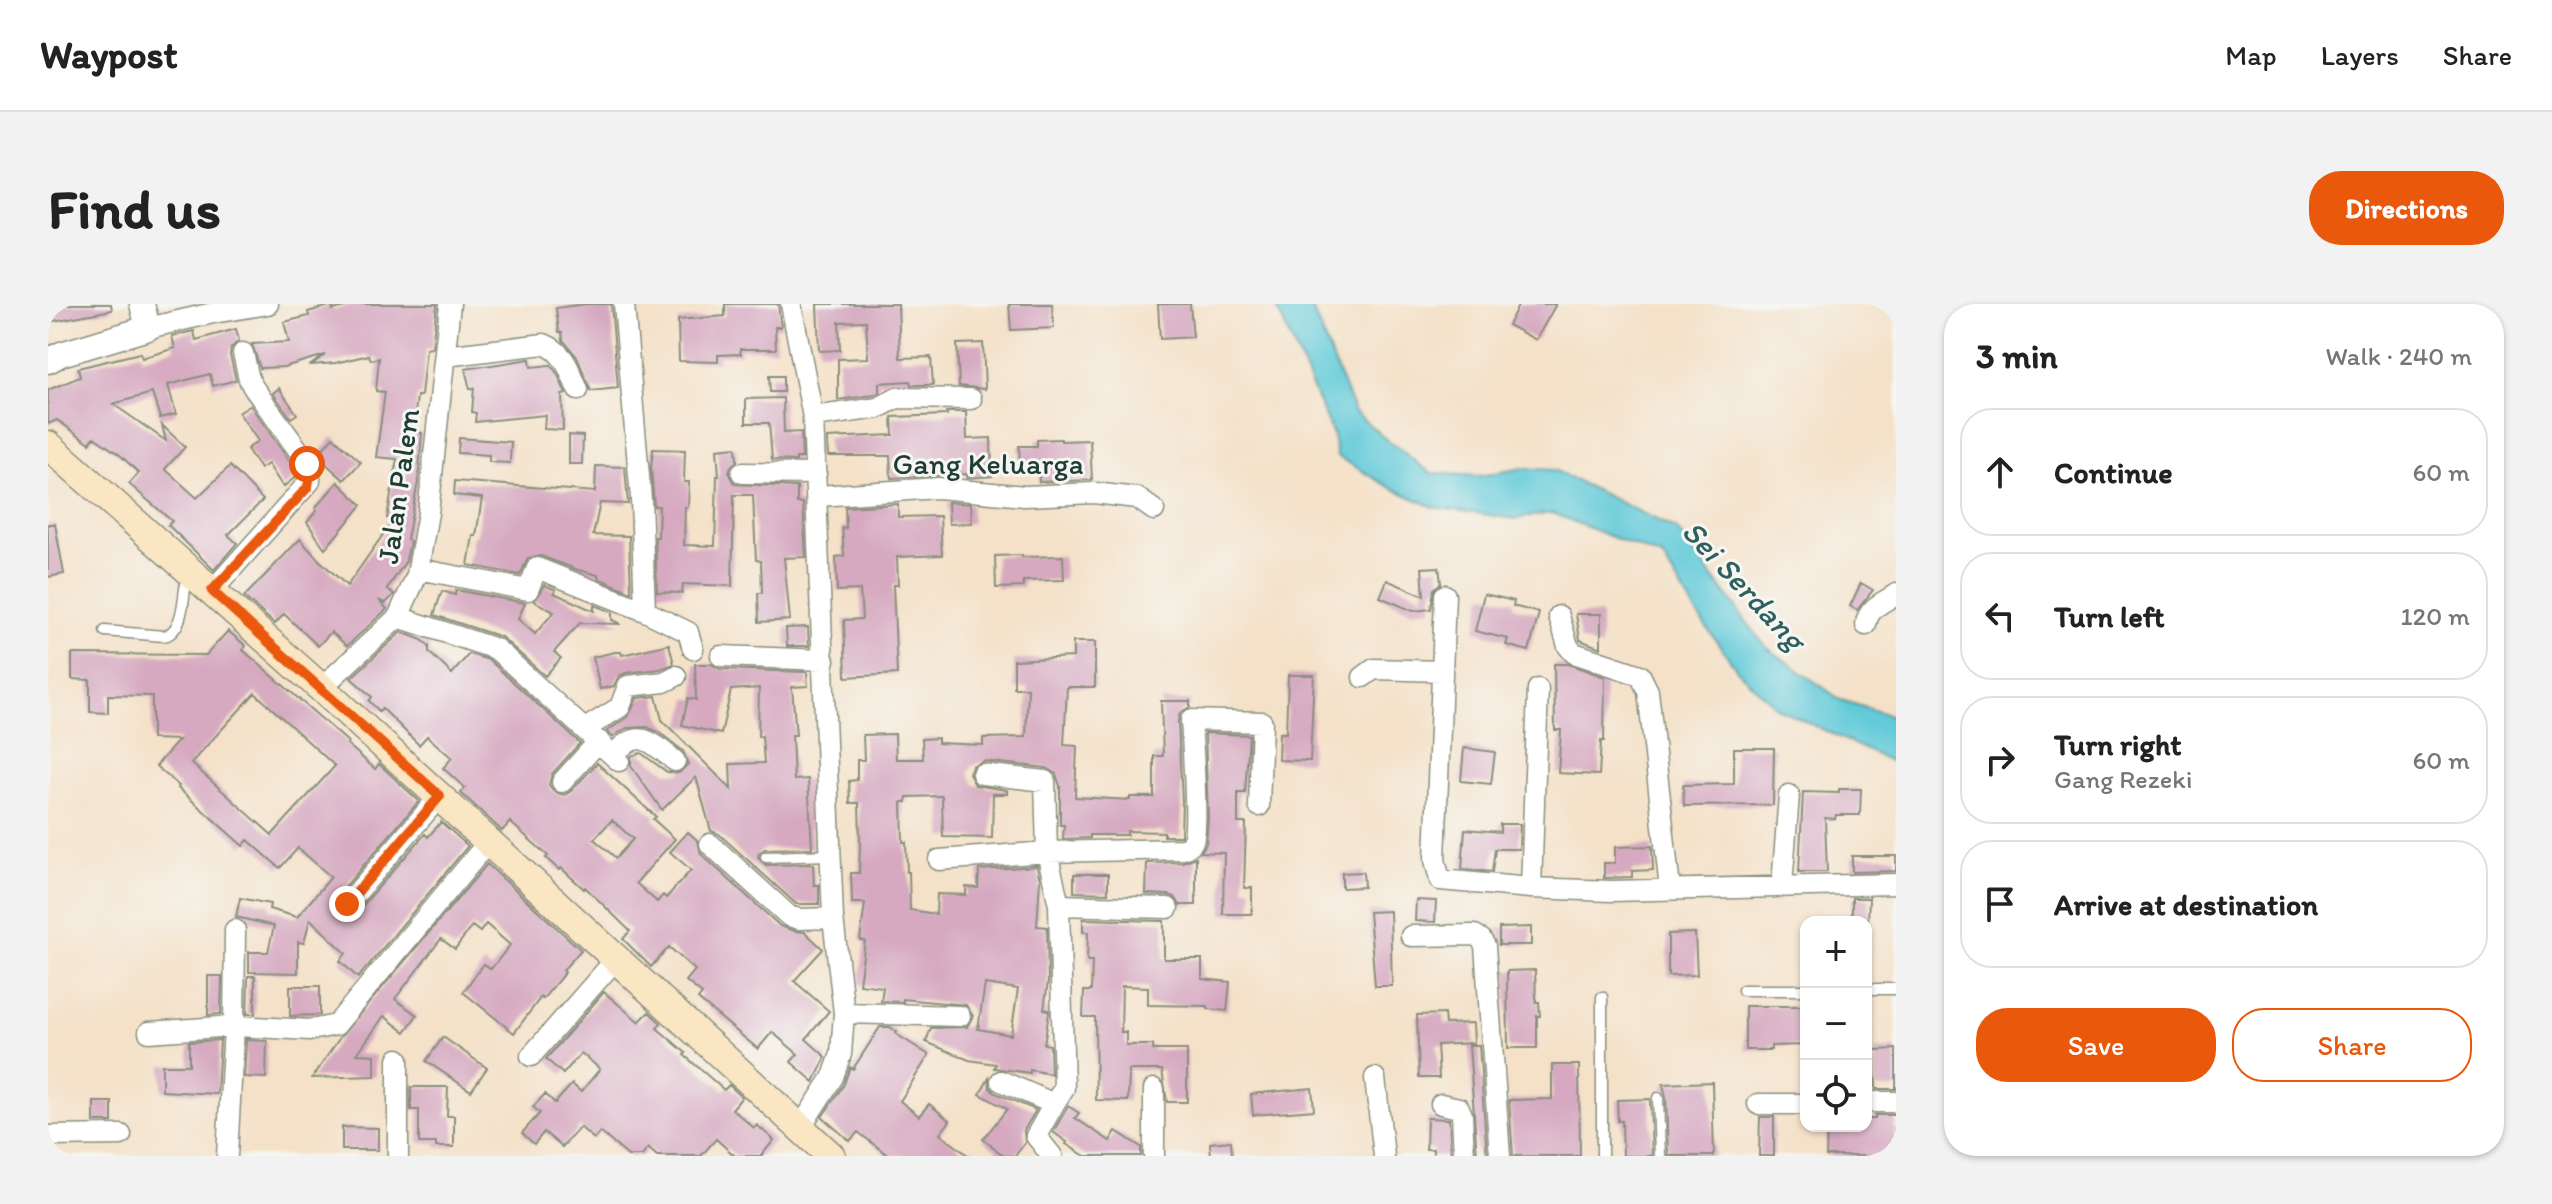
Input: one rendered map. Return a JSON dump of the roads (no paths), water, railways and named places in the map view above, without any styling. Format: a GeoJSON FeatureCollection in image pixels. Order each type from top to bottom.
{"type":"FeatureCollection","features":[{"type":"Feature","properties":{"kind":"main road"},"geometry":{"type":"LineString","coordinates":[[48,445],[440,796],[831,1156]]}},
{"type":"Feature","properties":{"kind":"street"},"geometry":{"type":"LineString","coordinates":[[142,304],[148,328]]}},
{"type":"Feature","properties":{"kind":"street"},"geometry":{"type":"LineString","coordinates":[[48,361],[61,354],[148,328],[262,304]]}},
{"type":"Feature","properties":{"kind":"street","name":"Jalan Palem"},"geometry":{"type":"LineString","coordinates":[[321,688],[398,617],[418,569],[428,513],[450,304]]}},
{"type":"Feature","properties":{"kind":"street"},"geometry":{"type":"LineString","coordinates":[[624,304],[641,499],[645,611]]}},
{"type":"Feature","properties":{"kind":"street"},"geometry":{"type":"LineString","coordinates":[[791,304],[813,417],[833,918],[844,1013],[841,1054],[833,1077],[800,1128]]}},
{"type":"Feature","properties":{"kind":"street"},"geometry":{"type":"LineString","coordinates":[[445,356],[533,344],[549,346],[562,356],[578,390]]}},
{"type":"Feature","properties":{"kind":"street"},"geometry":{"type":"LineString","coordinates":[[212,591],[310,481],[304,458],[249,379],[243,353]]}},
{"type":"Feature","properties":{"kind":"street"},"geometry":{"type":"LineString","coordinates":[[813,417],[878,408],[897,398],[971,399]]}},
{"type":"Feature","properties":{"kind":"street"},"geometry":{"type":"LineString","coordinates":[[742,473],[816,474]]}},
{"type":"Feature","properties":{"kind":"street","name":"Gang Keluarga"},"geometry":{"type":"LineString","coordinates":[[818,496],[938,488],[1025,496],[1094,493],[1137,498],[1154,510]]}},
{"type":"Feature","properties":{"kind":"street"},"geometry":{"type":"LineString","coordinates":[[418,569],[528,590],[537,568],[645,611],[688,632],[693,649]]}},
{"type":"Feature","properties":{"kind":"street"},"geometry":{"type":"LineString","coordinates":[[1866,625],[1866,618],[1872,609],[1896,594]]}},
{"type":"Feature","properties":{"kind":"street"},"geometry":{"type":"LineString","coordinates":[[1445,595],[1435,860],[1440,880],[1611,891],[1896,884]]}},
{"type":"Feature","properties":{"kind":"street"},"geometry":{"type":"LineString","coordinates":[[1559,616],[1568,646],[1574,653],[1640,675],[1648,691],[1670,889]]}},
{"type":"Feature","properties":{"kind":"street"},"geometry":{"type":"LineString","coordinates":[[398,617],[496,649],[604,747]]}},
{"type":"Feature","properties":{"kind":"street"},"geometry":{"type":"LineString","coordinates":[[721,656],[824,660]]}},
{"type":"Feature","properties":{"kind":"street"},"geometry":{"type":"LineString","coordinates":[[1363,677],[1374,669],[1442,671]]}},
{"type":"Feature","properties":{"kind":"street"},"geometry":{"type":"LineString","coordinates":[[562,782],[604,747],[628,686],[664,682],[676,676]]}},
{"type":"Feature","properties":{"kind":"street"},"geometry":{"type":"LineString","coordinates":[[1531,888],[1538,689]]}},
{"type":"Feature","properties":{"kind":"street"},"geometry":{"type":"LineString","coordinates":[[939,860],[1047,852],[1183,849],[1193,841],[1191,720],[1262,722],[1259,806]]}},
{"type":"Feature","properties":{"kind":"street"},"geometry":{"type":"LineString","coordinates":[[604,747],[641,738],[649,740],[675,761]]}},
{"type":"Feature","properties":{"kind":"street"},"geometry":{"type":"LineString","coordinates":[[982,774],[1045,781],[1047,852],[1059,905],[1065,1081],[1036,1136],[1050,1155]]}},
{"type":"Feature","properties":{"kind":"street"},"geometry":{"type":"LineString","coordinates":[[1782,885],[1789,795]]}},
{"type":"Feature","properties":{"kind":"street"},"geometry":{"type":"LineString","coordinates":[[347,904],[440,796]]}},
{"type":"Feature","properties":{"kind":"street"},"geometry":{"type":"LineString","coordinates":[[149,1032],[234,1026],[311,1030],[336,1025],[489,841]]}},
{"type":"Feature","properties":{"kind":"street"},"geometry":{"type":"LineString","coordinates":[[710,844],[789,916],[799,919],[833,918]]}},
{"type":"Feature","properties":{"kind":"street"},"geometry":{"type":"LineString","coordinates":[[1059,905],[1168,908]]}},
{"type":"Feature","properties":{"kind":"street"},"geometry":{"type":"LineString","coordinates":[[227,1156],[235,930]]}},
{"type":"Feature","properties":{"kind":"street"},"geometry":{"type":"LineString","coordinates":[[1411,936],[1475,935],[1485,946],[1500,1156]]}},
{"type":"Feature","properties":{"kind":"street"},"geometry":{"type":"LineString","coordinates":[[531,1056],[616,959]]}},
{"type":"Feature","properties":{"kind":"street"},"geometry":{"type":"LineString","coordinates":[[844,1013],[960,1016]]}},
{"type":"Feature","properties":{"kind":"street"},"geometry":{"type":"LineString","coordinates":[[398,1059],[398,1156]]}},
{"type":"Feature","properties":{"kind":"street"},"geometry":{"type":"LineString","coordinates":[[1375,1078],[1384,1156]]}},
{"type":"Feature","properties":{"kind":"street"},"geometry":{"type":"LineString","coordinates":[[1001,1081],[1054,1104]]}},
{"type":"Feature","properties":{"kind":"street"},"geometry":{"type":"LineString","coordinates":[[1154,1089],[1154,1156]]}},
{"type":"Feature","properties":{"kind":"street"},"geometry":{"type":"LineString","coordinates":[[1872,1102],[1896,1102]]}},
{"type":"Feature","properties":{"kind":"street"},"geometry":{"type":"LineString","coordinates":[[1441,1104],[1459,1108],[1464,1156]]}},
{"type":"Feature","properties":{"kind":"street"},"geometry":{"type":"LineString","coordinates":[[1758,1104],[1800,1104]]}},
{"type":"Feature","properties":{"kind":"street"},"geometry":{"type":"LineString","coordinates":[[48,1136],[121,1135]]}},
{"type":"Feature","properties":{"kind":"lane"},"geometry":{"type":"LineString","coordinates":[[105,631],[172,634],[178,627],[188,571]]}},
{"type":"Feature","properties":{"kind":"lane"},"geometry":{"type":"LineString","coordinates":[[766,857],[831,855]]}},
{"type":"Feature","properties":{"kind":"lane"},"geometry":{"type":"LineString","coordinates":[[1872,989],[1896,989]]}},
{"type":"Feature","properties":{"kind":"lane"},"geometry":{"type":"LineString","coordinates":[[1743,990],[1800,990]]}},
{"type":"Feature","properties":{"kind":"lane"},"geometry":{"type":"LineString","coordinates":[[1602,997],[1602,1156]]}},
{"type":"Feature","properties":{"kind":"lane"},"geometry":{"type":"LineString","coordinates":[[1658,1098],[1660,1156]]}},
{"type":"Feature","properties":{"kind":"water"},"geometry":{"type":"Polygon","coordinates":[[[1275,304],[1310,304],[1354,411],[1431,473],[1480,476],[1522,468],[1554,470],[1677,530],[1766,647],[1841,700],[1896,717],[1896,764],[1777,708],[1738,671],[1695,611],[1662,557],[1552,513],[1515,519],[1433,507],[1390,487],[1337,456],[1332,432],[1275,304]]]}},
{"type":"Feature","properties":{"kind":"water label","name":"Sei Serdang"},"geometry":{"type":"Point","coordinates":[1744,585]}}]}
